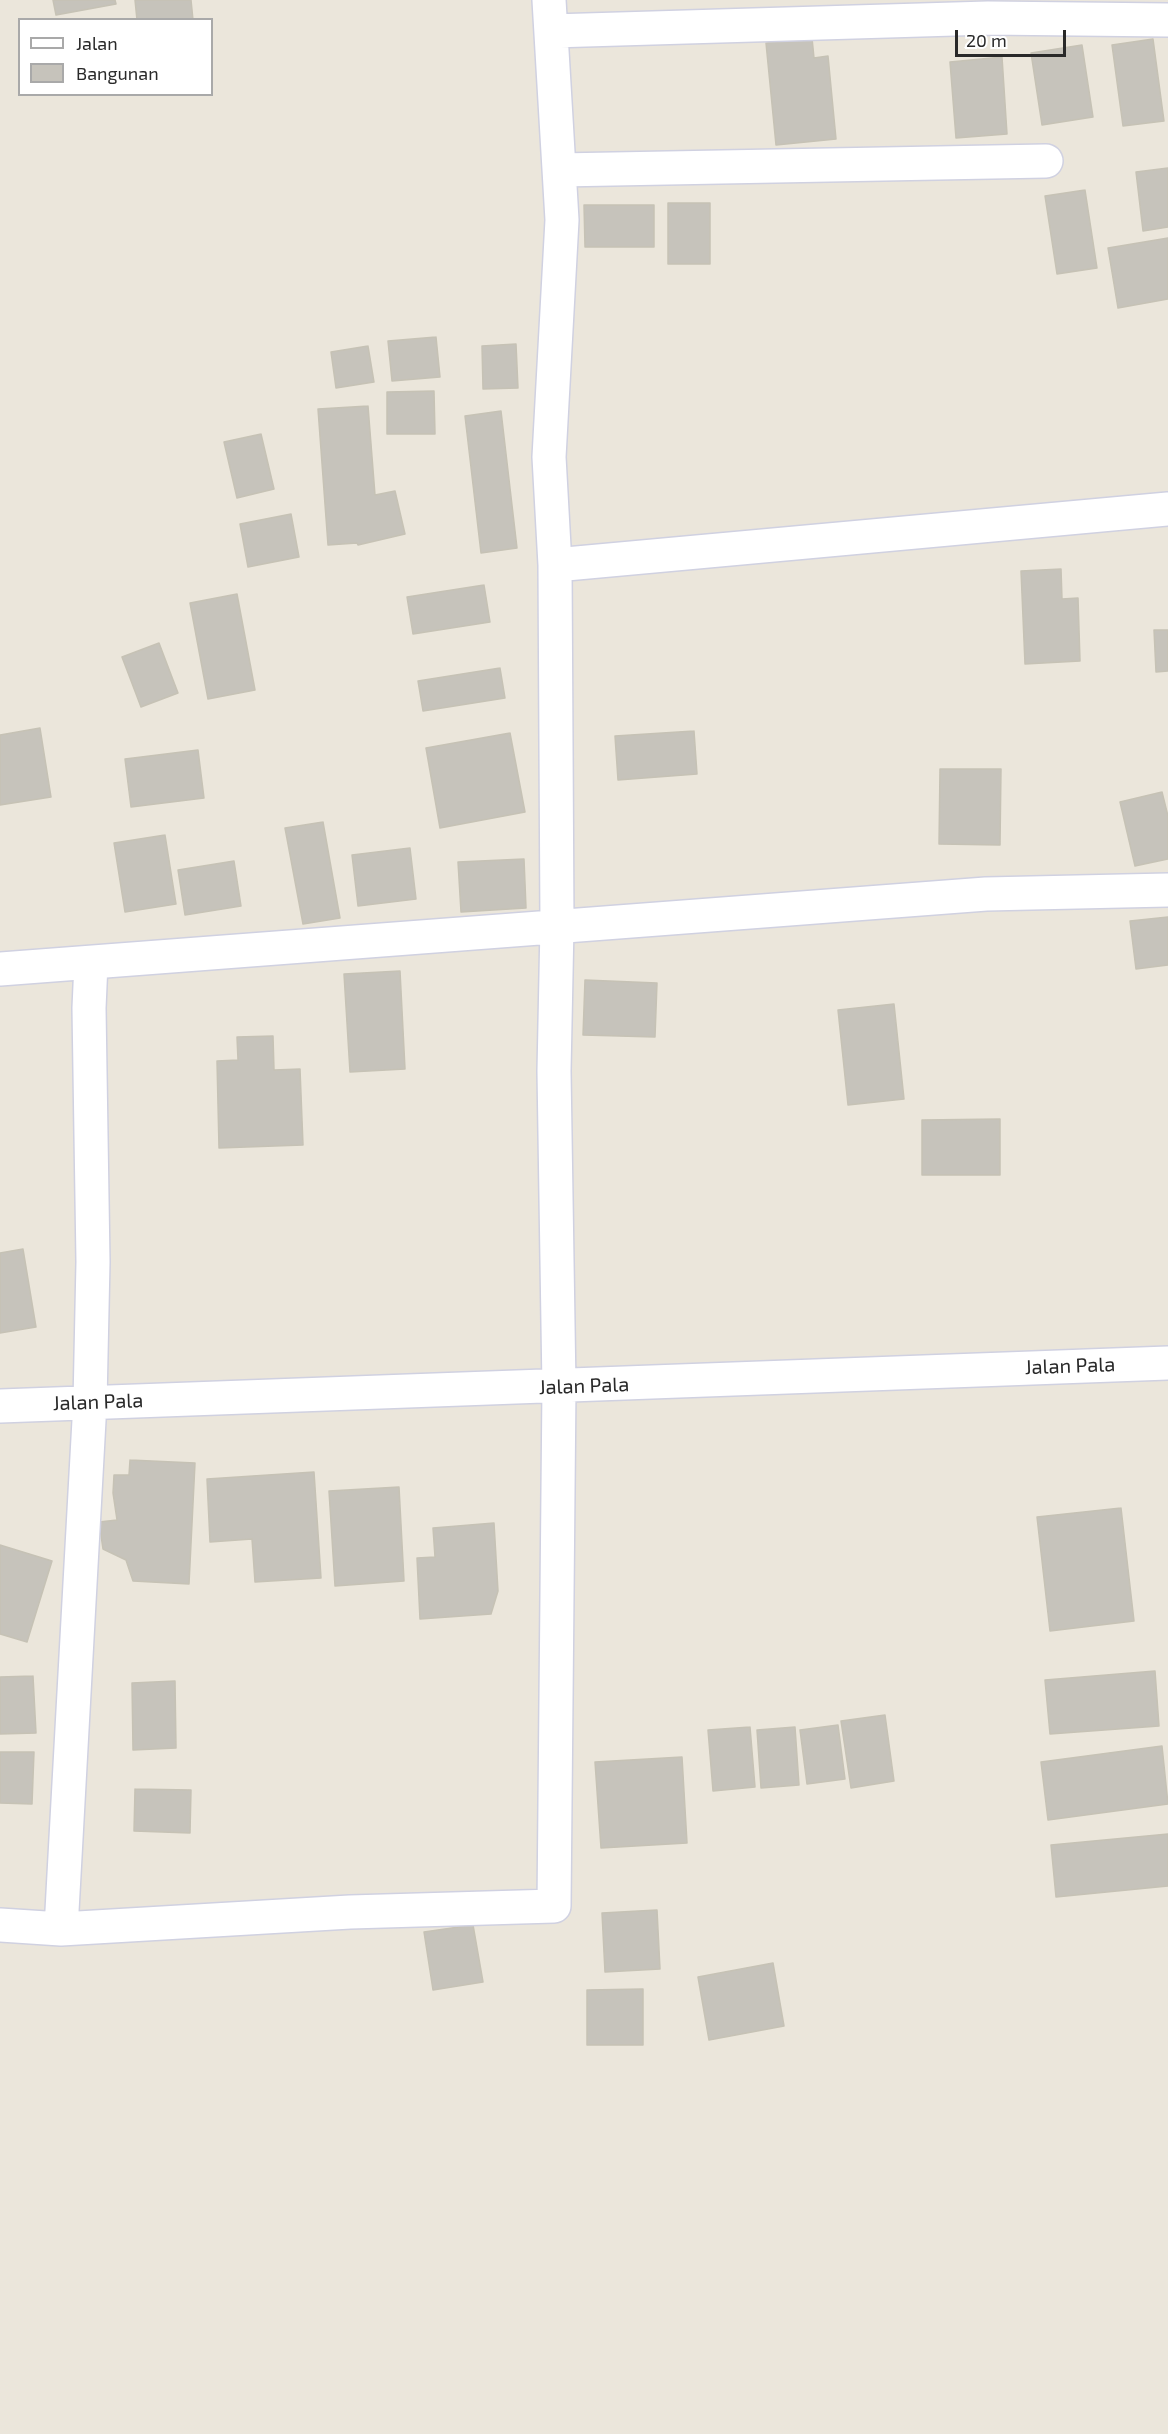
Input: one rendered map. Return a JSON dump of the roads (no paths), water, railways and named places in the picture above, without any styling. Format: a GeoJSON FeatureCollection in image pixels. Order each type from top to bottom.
{"type":"FeatureCollection","features":[{"type":"Feature","properties":{"kind":"street"},"geometry":{"type":"LineString","coordinates":[[0,1925],[61,1929],[350,1912],[554,1906],[559,1387],[554,1071],[557,926],[555,565],[549,457],[562,220],[550,15],[1168,20]]}},
{"type":"Feature","properties":{"kind":"street"},"geometry":{"type":"LineString","coordinates":[[559,170],[1046,161]]}},
{"type":"Feature","properties":{"kind":"street"},"geometry":{"type":"LineString","coordinates":[[555,565],[1168,509]]}},
{"type":"Feature","properties":{"kind":"street"},"geometry":{"type":"LineString","coordinates":[[0,969],[986,894],[1168,890]]}},
{"type":"Feature","properties":{"kind":"street"},"geometry":{"type":"LineString","coordinates":[[61,1929],[90,1402],[93,1262],[89,1008],[91,963]]}},
{"type":"Feature","properties":{"kind":"street","name":"Jalan Pala"},"geometry":{"type":"LineString","coordinates":[[0,1406],[1168,1363]]}}]}
